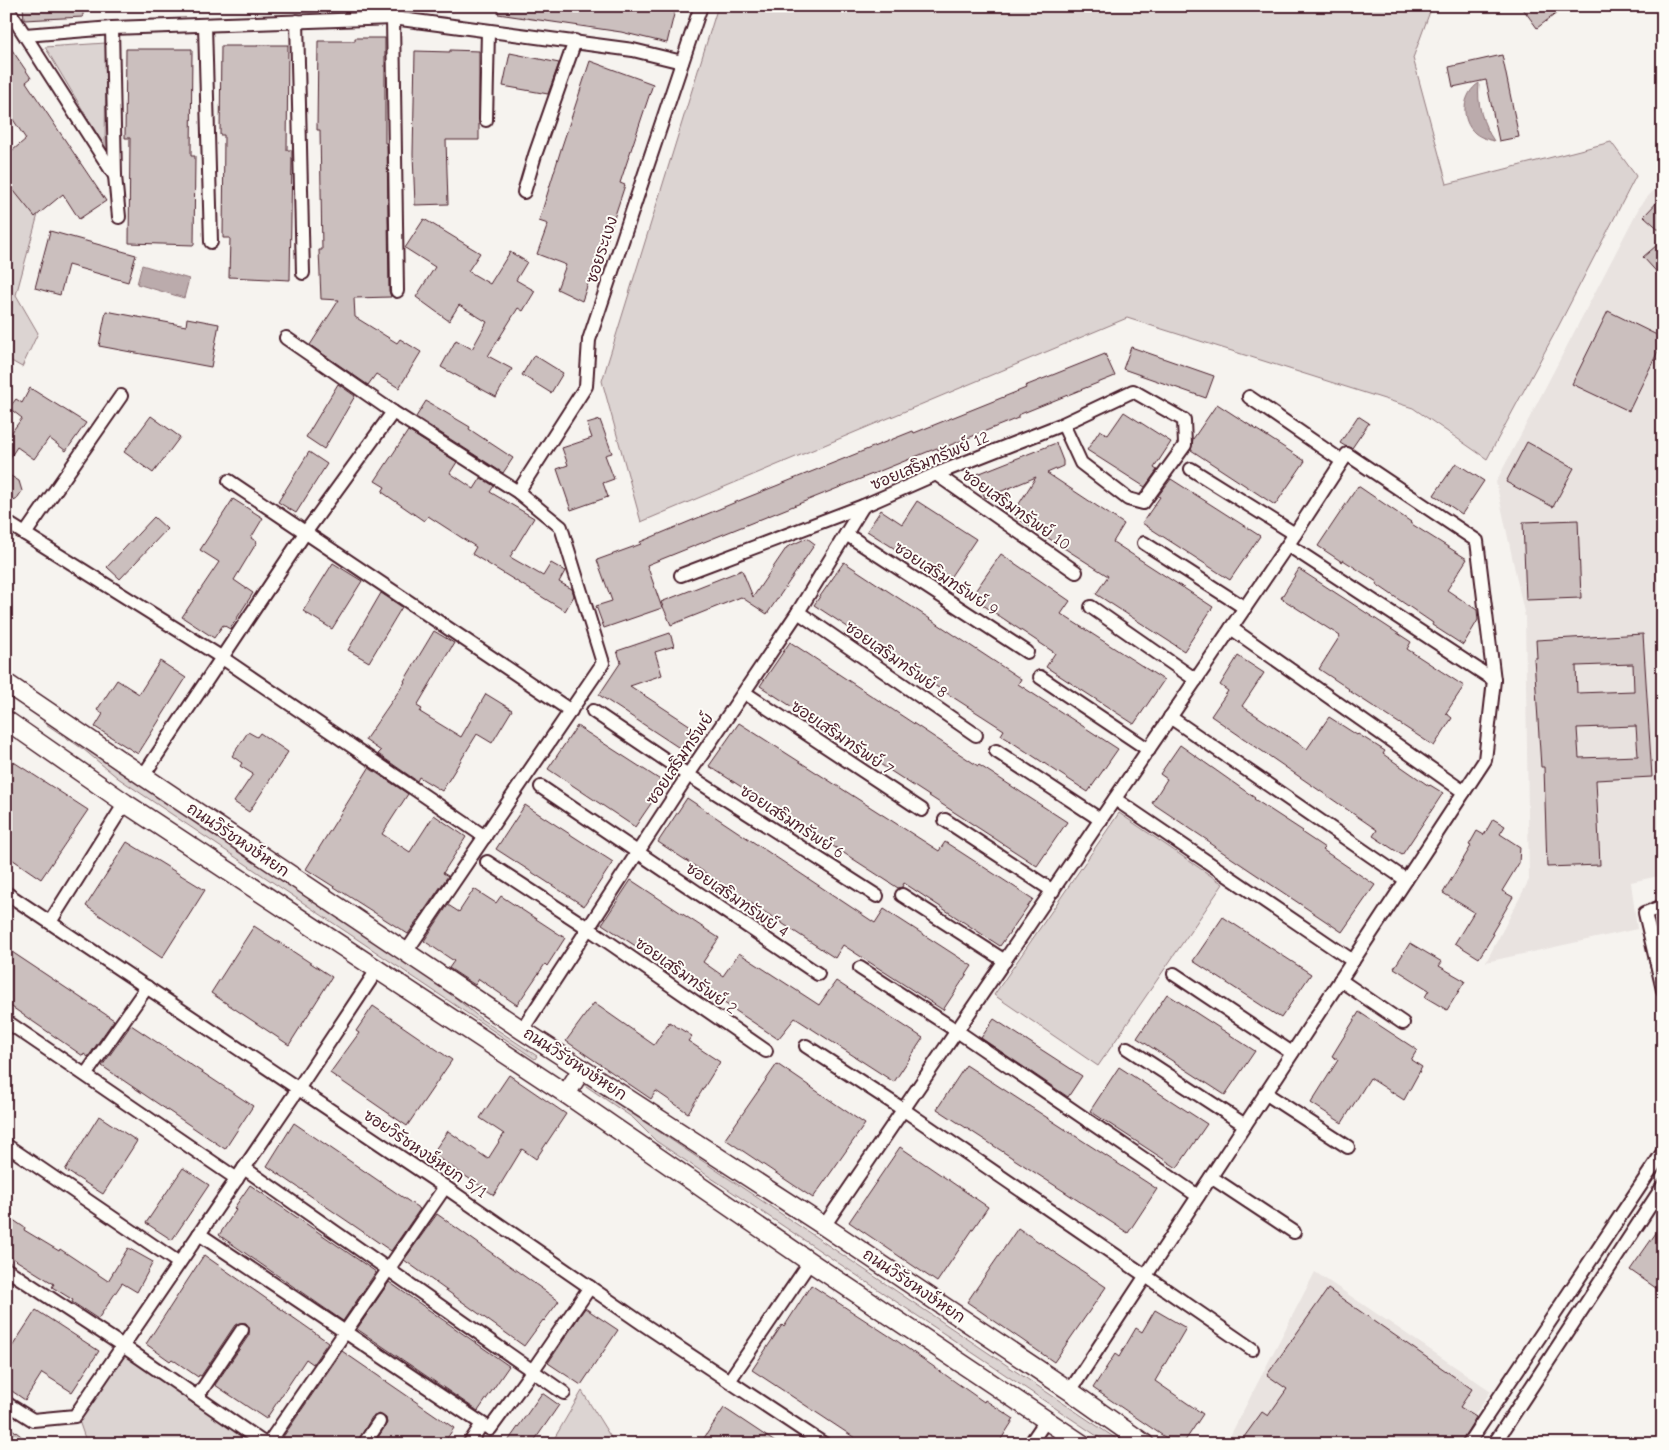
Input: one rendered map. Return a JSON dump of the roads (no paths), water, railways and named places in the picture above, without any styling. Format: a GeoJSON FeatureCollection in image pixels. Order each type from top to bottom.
{"type":"FeatureCollection","features":[{"type":"Feature","properties":{"kind":"main road","name":"ถนนวิรัชหงษ์หยก"},"geometry":{"type":"LineString","coordinates":[[8,686],[522,1030],[824,1226],[1070,1391],[1145,1444]]}},
{"type":"Feature","properties":{"kind":"main road","name":"ถนนวิรัชหงษ์หยก"},"geometry":{"type":"LineString","coordinates":[[6,720],[126,803],[566,1094],[810,1262],[1082,1444]]}},
{"type":"Feature","properties":{"kind":"main road"},"geometry":{"type":"LineString","coordinates":[[566,1094],[582,1069]]}},
{"type":"Feature","properties":{"kind":"street"},"geometry":{"type":"LineString","coordinates":[[6,6],[115,176]]}},
{"type":"Feature","properties":{"kind":"street","name":"ซอยระเงง"},"geometry":{"type":"LineString","coordinates":[[518,492],[586,386],[589,340],[701,6]]}},
{"type":"Feature","properties":{"kind":"street"},"geometry":{"type":"LineString","coordinates":[[25,35],[112,28],[393,18],[575,41],[633,50],[682,62]]}},
{"type":"Feature","properties":{"kind":"street"},"geometry":{"type":"LineString","coordinates":[[393,18],[397,290]]}},
{"type":"Feature","properties":{"kind":"street"},"geometry":{"type":"LineString","coordinates":[[297,21],[303,273]]}},
{"type":"Feature","properties":{"kind":"street"},"geometry":{"type":"LineString","coordinates":[[205,25],[212,242]]}},
{"type":"Feature","properties":{"kind":"street"},"geometry":{"type":"LineString","coordinates":[[112,28],[115,176],[119,217]]}},
{"type":"Feature","properties":{"kind":"street"},"geometry":{"type":"LineString","coordinates":[[486,120],[488,30]]}},
{"type":"Feature","properties":{"kind":"street"},"geometry":{"type":"LineString","coordinates":[[524,192],[575,41]]}},
{"type":"Feature","properties":{"kind":"street"},"geometry":{"type":"LineString","coordinates":[[286,338],[393,412],[518,492],[561,527],[603,663],[406,952]]}},
{"type":"Feature","properties":{"kind":"street","name":"ซอยเสริมทรัพย์ 12"},"geometry":{"type":"LineString","coordinates":[[681,575],[864,506],[936,474],[1063,424],[1133,391],[1184,420],[1184,445],[1143,503],[1128,499],[1081,463],[1063,424]]}},
{"type":"Feature","properties":{"kind":"street"},"geometry":{"type":"LineString","coordinates":[[25,534],[121,396]]}},
{"type":"Feature","properties":{"kind":"street"},"geometry":{"type":"LineString","coordinates":[[1249,397],[1342,461]]}},
{"type":"Feature","properties":{"kind":"street"},"geometry":{"type":"LineString","coordinates":[[143,776],[305,533],[393,412]]}},
{"type":"Feature","properties":{"kind":"street"},"geometry":{"type":"LineString","coordinates":[[824,1226],[1288,545],[1347,454],[1477,541],[1494,680],[1485,760],[1070,1391]]}},
{"type":"Feature","properties":{"kind":"street"},"geometry":{"type":"LineString","coordinates":[[1191,469],[1295,534]]}},
{"type":"Feature","properties":{"kind":"street","name":"ซอยเสริมทรัพย์ 10"},"geometry":{"type":"LineString","coordinates":[[936,474],[1076,572]]}},
{"type":"Feature","properties":{"kind":"street"},"geometry":{"type":"LineString","coordinates":[[229,481],[571,711]]}},
{"type":"Feature","properties":{"kind":"street","name":"ซอยเสริมทรัพย์"},"geometry":{"type":"LineString","coordinates":[[522,1030],[688,775],[798,612],[864,506]]}},
{"type":"Feature","properties":{"kind":"street"},"geometry":{"type":"LineString","coordinates":[[6,522],[221,657],[485,837]]}},
{"type":"Feature","properties":{"kind":"street","name":"ซอยเสริมทรัพย์ 9"},"geometry":{"type":"LineString","coordinates":[[846,534],[1027,652]]}},
{"type":"Feature","properties":{"kind":"street"},"geometry":{"type":"LineString","coordinates":[[1144,542],[1245,608]]}},
{"type":"Feature","properties":{"kind":"street"},"geometry":{"type":"LineString","coordinates":[[1288,545],[1494,680]]}},
{"type":"Feature","properties":{"kind":"street"},"geometry":{"type":"LineString","coordinates":[[1091,607],[1196,680]]}},
{"type":"Feature","properties":{"kind":"street","name":"ซอยเสริมทรัพย์ 8"},"geometry":{"type":"LineString","coordinates":[[798,612],[976,735]]}},
{"type":"Feature","properties":{"kind":"street"},"geometry":{"type":"LineString","coordinates":[[1231,628],[1464,792]]}},
{"type":"Feature","properties":{"kind":"street"},"geometry":{"type":"LineString","coordinates":[[1040,677],[1149,750]]}},
{"type":"Feature","properties":{"kind":"street","name":"ซอยเสริมทรัพย์ 7"},"geometry":{"type":"LineString","coordinates":[[745,693],[922,810]]}},
{"type":"Feature","properties":{"kind":"street","name":"ซอยเสริมทรัพย์ 6"},"geometry":{"type":"LineString","coordinates":[[592,711],[877,896]]}},
{"type":"Feature","properties":{"kind":"street"},"geometry":{"type":"LineString","coordinates":[[1170,717],[1406,880]]}},
{"type":"Feature","properties":{"kind":"street"},"geometry":{"type":"LineString","coordinates":[[996,751],[1101,820]]}},
{"type":"Feature","properties":{"kind":"street","name":"ซอยเสริมทรัพย์ 4"},"geometry":{"type":"LineString","coordinates":[[541,787],[818,974]]}},
{"type":"Feature","properties":{"kind":"street"},"geometry":{"type":"LineString","coordinates":[[1115,799],[1353,961]]}},
{"type":"Feature","properties":{"kind":"street"},"geometry":{"type":"LineString","coordinates":[[50,922],[126,803]]}},
{"type":"Feature","properties":{"kind":"street"},"geometry":{"type":"LineString","coordinates":[[945,820],[1053,891]]}},
{"type":"Feature","properties":{"kind":"street","name":"ซอยเสริมทรัพย์ 2"},"geometry":{"type":"LineString","coordinates":[[487,862],[588,928],[766,1051]]}},
{"type":"Feature","properties":{"kind":"street","name":"ซอยวิรัชหงษ์หยก 5/1"},"geometry":{"type":"LineString","coordinates":[[6,893],[824,1444]]}},
{"type":"Feature","properties":{"kind":"street"},"geometry":{"type":"LineString","coordinates":[[902,894],[1005,961]]}},
{"type":"Feature","properties":{"kind":"street"},"geometry":{"type":"LineString","coordinates":[[1662,910],[1646,913],[1663,990]]}},
{"type":"Feature","properties":{"kind":"street"},"geometry":{"type":"LineString","coordinates":[[860,968],[1198,1196]]}},
{"type":"Feature","properties":{"kind":"street"},"geometry":{"type":"LineString","coordinates":[[6,1402],[33,1420],[75,1416],[377,970]]}},
{"type":"Feature","properties":{"kind":"street"},"geometry":{"type":"LineString","coordinates":[[1174,974],[1292,1052]]}},
{"type":"Feature","properties":{"kind":"street"},"geometry":{"type":"LineString","coordinates":[[1340,980],[1403,1023]]}},
{"type":"Feature","properties":{"kind":"street"},"geometry":{"type":"LineString","coordinates":[[86,1074],[147,987]]}},
{"type":"Feature","properties":{"kind":"street"},"geometry":{"type":"LineString","coordinates":[[6,1022],[388,1270],[564,1393]]}},
{"type":"Feature","properties":{"kind":"street"},"geometry":{"type":"LineString","coordinates":[[806,1046],[904,1110],[1252,1349]]}},
{"type":"Feature","properties":{"kind":"street"},"geometry":{"type":"LineString","coordinates":[[1127,1048],[1245,1125]]}},
{"type":"Feature","properties":{"kind":"street"},"geometry":{"type":"LineString","coordinates":[[1265,1094],[1348,1147]]}},
{"type":"Feature","properties":{"kind":"street"},"geometry":{"type":"LineString","coordinates":[[6,1145],[179,1263]]}},
{"type":"Feature","properties":{"kind":"street"},"geometry":{"type":"LineString","coordinates":[[1468,1444],[1663,1152]]}},
{"type":"Feature","properties":{"kind":"street"},"geometry":{"type":"LineString","coordinates":[[1210,1177],[1294,1232]]}},
{"type":"Feature","properties":{"kind":"street"},"geometry":{"type":"LineString","coordinates":[[1494,1444],[1663,1186]]}},
{"type":"Feature","properties":{"kind":"street"},"geometry":{"type":"LineString","coordinates":[[6,1269],[267,1444],[445,1187]]}},
{"type":"Feature","properties":{"kind":"street"},"geometry":{"type":"LineString","coordinates":[[199,1234],[490,1429],[590,1287]]}},
{"type":"Feature","properties":{"kind":"street"},"geometry":{"type":"LineString","coordinates":[[729,1381],[810,1262]]}},
{"type":"Feature","properties":{"kind":"street"},"geometry":{"type":"LineString","coordinates":[[197,1397],[242,1330]]}},
{"type":"Feature","properties":{"kind":"street"},"geometry":{"type":"LineString","coordinates":[[1030,1444],[1047,1419]]}},
{"type":"Feature","properties":{"kind":"street"},"geometry":{"type":"LineString","coordinates":[[364,1444],[379,1422]]}},
{"type":"Feature","properties":{"kind":"street"},"geometry":{"type":"LineString","coordinates":[[469,1444],[482,1424]]}}]}
